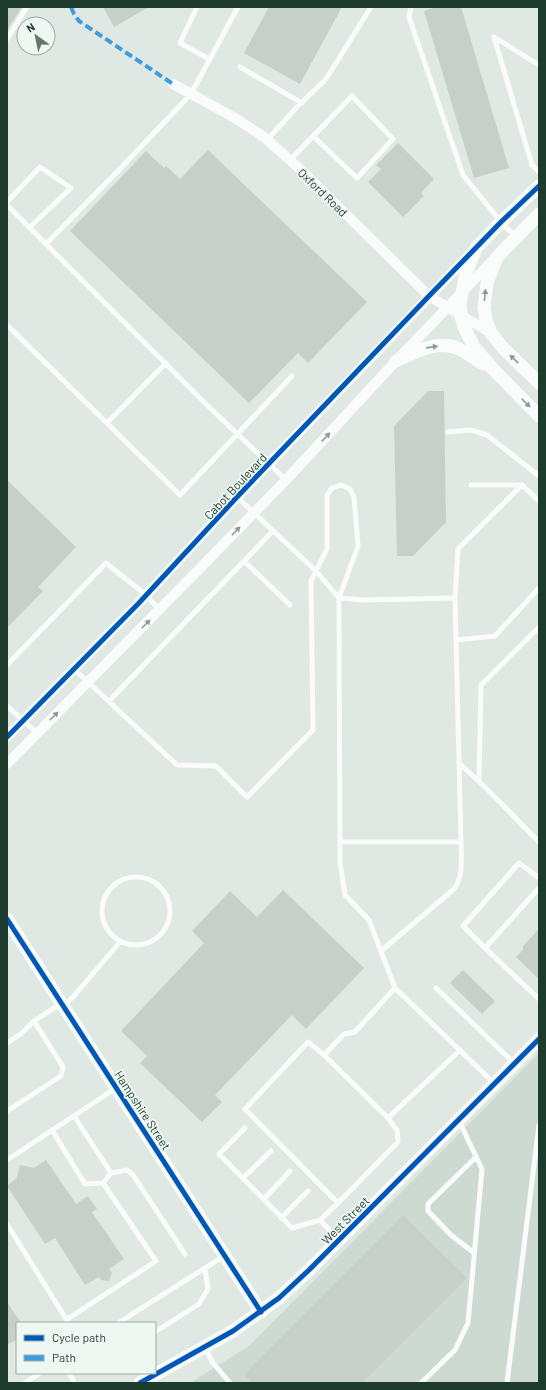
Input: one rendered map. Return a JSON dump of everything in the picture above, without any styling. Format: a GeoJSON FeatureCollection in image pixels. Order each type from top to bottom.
{"type":"FeatureCollection","features":[{"type":"Feature","properties":{"kind":"street","name":"Oxford Road"},"geometry":{"type":"LineString","coordinates":[[173,84],[238,120],[267,140],[290,160],[430,296],[491,333]]}},
{"type":"Feature","properties":{"kind":"street"},"geometry":{"type":"LineString","coordinates":[[539,186],[476,248],[466,273],[460,303],[464,327],[474,347],[494,370],[539,416]]}},
{"type":"Feature","properties":{"kind":"street"},"geometry":{"type":"LineString","coordinates":[[7,764],[160,610],[286,480],[447,307],[539,214]]}},
{"type":"Feature","properties":{"kind":"street","name":"Cabot Boulevard"},"geometry":{"type":"LineString","coordinates":[[7,737],[146,595],[237,497],[476,248]]}},
{"type":"Feature","properties":{"kind":"street"},"geometry":{"type":"LineString","coordinates":[[497,257],[487,283],[484,300],[486,320],[491,333],[539,383]]}},
{"type":"Feature","properties":{"kind":"street"},"geometry":{"type":"LineString","coordinates":[[396,361],[425,348],[449,346],[460,349],[494,370]]}},
{"type":"Feature","properties":{"kind":"street","name":"Hampshire Street"},"geometry":{"type":"LineString","coordinates":[[7,919],[261,1312]]}},
{"type":"Feature","properties":{"kind":"street","name":"West Street"},"geometry":{"type":"LineString","coordinates":[[140,1383],[233,1331],[279,1298],[339,1240],[539,1038]]}},
{"type":"Feature","properties":{"kind":"lane"},"geometry":{"type":"LineString","coordinates":[[7,38],[27,7]]}},
{"type":"Feature","properties":{"kind":"lane"},"geometry":{"type":"LineString","coordinates":[[197,7],[180,43],[209,59]]}},
{"type":"Feature","properties":{"kind":"lane"},"geometry":{"type":"LineString","coordinates":[[46,244],[191,94],[238,7]]}},
{"type":"Feature","properties":{"kind":"lane"},"geometry":{"type":"LineString","coordinates":[[267,140],[302,102],[326,79],[371,7]]}},
{"type":"Feature","properties":{"kind":"lane"},"geometry":{"type":"LineString","coordinates":[[411,7],[409,17],[463,175],[501,222],[516,237]]}},
{"type":"Feature","properties":{"kind":"lane"},"geometry":{"type":"LineString","coordinates":[[539,65],[494,37],[532,165],[539,172]]}},
{"type":"Feature","properties":{"kind":"lane"},"geometry":{"type":"LineString","coordinates":[[240,67],[302,102]]}},
{"type":"Feature","properties":{"kind":"lane"},"geometry":{"type":"LineString","coordinates":[[290,160],[313,136],[352,96],[393,139],[357,178],[313,136]]}},
{"type":"Feature","properties":{"kind":"lane"},"geometry":{"type":"LineString","coordinates":[[30,227],[71,188],[40,167],[7,203],[46,244],[238,435],[286,480]]}},
{"type":"Feature","properties":{"kind":"lane"},"geometry":{"type":"LineString","coordinates":[[7,325],[180,495],[292,376]]}},
{"type":"Feature","properties":{"kind":"lane"},"geometry":{"type":"LineString","coordinates":[[107,424],[166,363]]}},
{"type":"Feature","properties":{"kind":"lane"},"geometry":{"type":"LineString","coordinates":[[448,432],[471,430],[487,434],[539,476]]}},
{"type":"Feature","properties":{"kind":"lane"},"geometry":{"type":"LineString","coordinates":[[472,485],[522,485],[539,501]]}},
{"type":"Feature","properties":{"kind":"lane"},"geometry":{"type":"LineString","coordinates":[[381,951],[454,889],[459,883],[461,877],[455,598],[458,549],[522,485]]}},
{"type":"Feature","properties":{"kind":"lane"},"geometry":{"type":"LineString","coordinates":[[74,669],[177,765],[216,766],[247,797],[313,730],[311,581],[327,549],[327,495],[329,491],[337,486],[346,486],[350,489],[354,497],[358,546],[339,598],[340,862],[345,895],[369,920],[395,988],[495,1083]]}},
{"type":"Feature","properties":{"kind":"lane"},"geometry":{"type":"LineString","coordinates":[[237,497],[316,571],[339,598],[365,600],[455,598]]}},
{"type":"Feature","properties":{"kind":"lane"},"geometry":{"type":"LineString","coordinates":[[109,701],[273,531]]}},
{"type":"Feature","properties":{"kind":"lane"},"geometry":{"type":"LineString","coordinates":[[244,561],[290,605]]}},
{"type":"Feature","properties":{"kind":"lane"},"geometry":{"type":"LineString","coordinates":[[7,665],[106,563],[146,595],[160,610]]}},
{"type":"Feature","properties":{"kind":"lane"},"geometry":{"type":"LineString","coordinates":[[456,640],[495,636],[539,588]]}},
{"type":"Feature","properties":{"kind":"lane"},"geometry":{"type":"LineString","coordinates":[[479,782],[481,685],[539,627]]}},
{"type":"Feature","properties":{"kind":"lane"},"geometry":{"type":"LineString","coordinates":[[7,706],[37,734]]}},
{"type":"Feature","properties":{"kind":"lane"},"geometry":{"type":"LineString","coordinates":[[459,763],[539,842]]}},
{"type":"Feature","properties":{"kind":"lane"},"geometry":{"type":"LineString","coordinates":[[340,842],[461,842]]}},
{"type":"Feature","properties":{"kind":"lane"},"geometry":{"type":"LineString","coordinates":[[539,878],[519,864],[463,926],[539,999]]}},
{"type":"Feature","properties":{"kind":"lane"},"geometry":{"type":"LineString","coordinates":[[139,876],[155,882],[164,891],[169,903],[169,920],[166,928],[161,935],[146,944],[137,945],[120,942],[113,937],[104,923],[102,906],[104,897],[108,890],[122,879],[130,877],[139,876]]}},
{"type":"Feature","properties":{"kind":"lane"},"geometry":{"type":"LineString","coordinates":[[485,948],[539,888]]}},
{"type":"Feature","properties":{"kind":"lane"},"geometry":{"type":"LineString","coordinates":[[7,1043],[22,1033],[34,1021],[73,997],[120,942]]}},
{"type":"Feature","properties":{"kind":"lane"},"geometry":{"type":"LineString","coordinates":[[324,1055],[344,1034],[355,1032],[395,988]]}},
{"type":"Feature","properties":{"kind":"lane"},"geometry":{"type":"LineString","coordinates":[[436,988],[515,1063]]}},
{"type":"Feature","properties":{"kind":"lane"},"geometry":{"type":"LineString","coordinates":[[7,1111],[61,1076],[63,1067],[34,1021]]}},
{"type":"Feature","properties":{"kind":"lane"},"geometry":{"type":"LineString","coordinates":[[245,1128],[220,1154],[292,1228],[320,1220],[338,1203],[398,1142],[397,1130],[388,1118],[324,1055],[308,1042],[245,1109],[338,1203]]}},
{"type":"Feature","properties":{"kind":"lane"},"geometry":{"type":"LineString","coordinates":[[388,1118],[460,1050]]}},
{"type":"Feature","properties":{"kind":"lane"},"geometry":{"type":"LineString","coordinates":[[7,1160],[116,1088]]}},
{"type":"Feature","properties":{"kind":"lane"},"geometry":{"type":"LineString","coordinates":[[74,1116],[111,1173]]}},
{"type":"Feature","properties":{"kind":"lane"},"geometry":{"type":"LineString","coordinates":[[421,1383],[455,1350],[468,1323],[482,1169],[458,1120]]}},
{"type":"Feature","properties":{"kind":"lane"},"geometry":{"type":"LineString","coordinates":[[507,1383],[539,1125]]}},
{"type":"Feature","properties":{"kind":"lane"},"geometry":{"type":"LineString","coordinates":[[52,1130],[85,1184],[104,1183]]}},
{"type":"Feature","properties":{"kind":"lane"},"geometry":{"type":"LineString","coordinates":[[243,1178],[271,1151]]}},
{"type":"Feature","properties":{"kind":"lane"},"geometry":{"type":"LineString","coordinates":[[474,1253],[451,1235],[428,1212],[428,1204],[476,1157]]}},
{"type":"Feature","properties":{"kind":"lane"},"geometry":{"type":"LineString","coordinates":[[104,1183],[111,1173],[127,1170],[133,1174],[185,1254]]}},
{"type":"Feature","properties":{"kind":"lane"},"geometry":{"type":"LineString","coordinates":[[264,1199],[290,1171]]}},
{"type":"Feature","properties":{"kind":"lane"},"geometry":{"type":"LineString","coordinates":[[7,1224],[67,1322],[156,1261],[104,1183]]}},
{"type":"Feature","properties":{"kind":"lane"},"geometry":{"type":"LineString","coordinates":[[281,1218],[308,1191]]}},
{"type":"Feature","properties":{"kind":"lane"},"geometry":{"type":"LineString","coordinates":[[320,1220],[339,1240]]}},
{"type":"Feature","properties":{"kind":"lane"},"geometry":{"type":"LineString","coordinates":[[120,1322],[225,1255]]}},
{"type":"Feature","properties":{"kind":"lane"},"geometry":{"type":"LineString","coordinates":[[156,1331],[199,1304],[208,1289],[205,1268]]}},
{"type":"Feature","properties":{"kind":"lane"},"geometry":{"type":"LineString","coordinates":[[204,1347],[213,1363],[230,1383]]}},
{"type":"Feature","properties":{"kind":"lane"},"geometry":{"type":"LineString","coordinates":[[25,1383],[38,1374]]}},
{"type":"Feature","properties":{"kind":"lane"},"geometry":{"type":"LineString","coordinates":[[70,1374],[74,1382],[73,1383]]}},
{"type":"Feature","properties":{"kind":"shaded area"},"geometry":{"type":"Polygon","coordinates":[[[539,1053],[539,1383],[190,1383],[249,1346],[539,1053]]]}},
{"type":"Feature","properties":{"kind":"building"},"geometry":{"type":"Polygon","coordinates":[[[7,7],[22,7],[16,16],[7,30],[7,7]]]}},
{"type":"Feature","properties":{"kind":"building"},"geometry":{"type":"Polygon","coordinates":[[[103,7],[149,7],[114,27],[103,7]]]}},
{"type":"Feature","properties":{"kind":"building"},"geometry":{"type":"Polygon","coordinates":[[[269,7],[342,7],[300,84],[244,53],[269,7]]]}},
{"type":"Feature","properties":{"kind":"building"},"geometry":{"type":"Polygon","coordinates":[[[436,7],[461,7],[509,168],[474,178],[424,11],[436,7]]]}},
{"type":"Feature","properties":{"kind":"building"},"geometry":{"type":"Polygon","coordinates":[[[398,143],[434,179],[421,193],[424,196],[403,217],[368,182],[381,169],[376,165],[398,143]]]}},
{"type":"Feature","properties":{"kind":"building"},"geometry":{"type":"Polygon","coordinates":[[[208,150],[367,302],[308,363],[298,353],[249,403],[70,231],[146,151],[164,168],[166,166],[180,179],[208,150]]]}},
{"type":"Feature","properties":{"kind":"building"},"geometry":{"type":"Polygon","coordinates":[[[428,391],[444,391],[446,522],[413,556],[397,556],[394,426],[428,391]]]}},
{"type":"Feature","properties":{"kind":"building"},"geometry":{"type":"Polygon","coordinates":[[[7,480],[76,547],[38,587],[43,591],[7,628],[7,480]]]}},
{"type":"Feature","properties":{"kind":"building"},"geometry":{"type":"Polygon","coordinates":[[[283,890],[364,968],[306,1029],[292,1015],[215,1095],[222,1102],[202,1122],[140,1063],[147,1056],[121,1031],[204,943],[192,931],[230,891],[257,917],[283,890]]]}},
{"type":"Feature","properties":{"kind":"building"},"geometry":{"type":"Polygon","coordinates":[[[539,929],[539,979],[516,957],[523,950],[523,946],[539,929]]]}},
{"type":"Feature","properties":{"kind":"building"},"geometry":{"type":"Polygon","coordinates":[[[463,970],[495,1001],[482,1014],[450,983],[463,970]]]}},
{"type":"Feature","properties":{"kind":"building"},"geometry":{"type":"Polygon","coordinates":[[[46,1160],[76,1204],[88,1196],[97,1209],[92,1212],[124,1259],[109,1269],[112,1273],[109,1281],[101,1280],[99,1277],[85,1285],[55,1238],[45,1244],[7,1186],[17,1178],[20,1165],[34,1168],[46,1160]]]}},
{"type":"Feature","properties":{"kind":"building"},"geometry":{"type":"Polygon","coordinates":[[[403,1215],[467,1278],[362,1383],[253,1383],[244,1374],[403,1215]]]}},
{"type":"Feature","properties":{"kind":"building"},"geometry":{"type":"Polygon","coordinates":[[[7,1302],[20,1322],[16,1322],[16,1340],[7,1345],[7,1302]]]}},
{"type":"Feature","properties":{"kind":"marked path"},"geometry":{"type":"LineString","coordinates":[[71,7],[79,21],[173,84]]}},
{"type":"Feature","properties":{"kind":"cycle path"},"geometry":{"type":"LineString","coordinates":[[7,737],[138,604],[237,497],[429,296],[501,222],[539,186]]}},
{"type":"Feature","properties":{"kind":"cycle path"},"geometry":{"type":"LineString","coordinates":[[7,919],[261,1312]]}},
{"type":"Feature","properties":{"kind":"cycle path"},"geometry":{"type":"LineString","coordinates":[[140,1383],[233,1331],[279,1298],[309,1270],[539,1039]]}}]}
